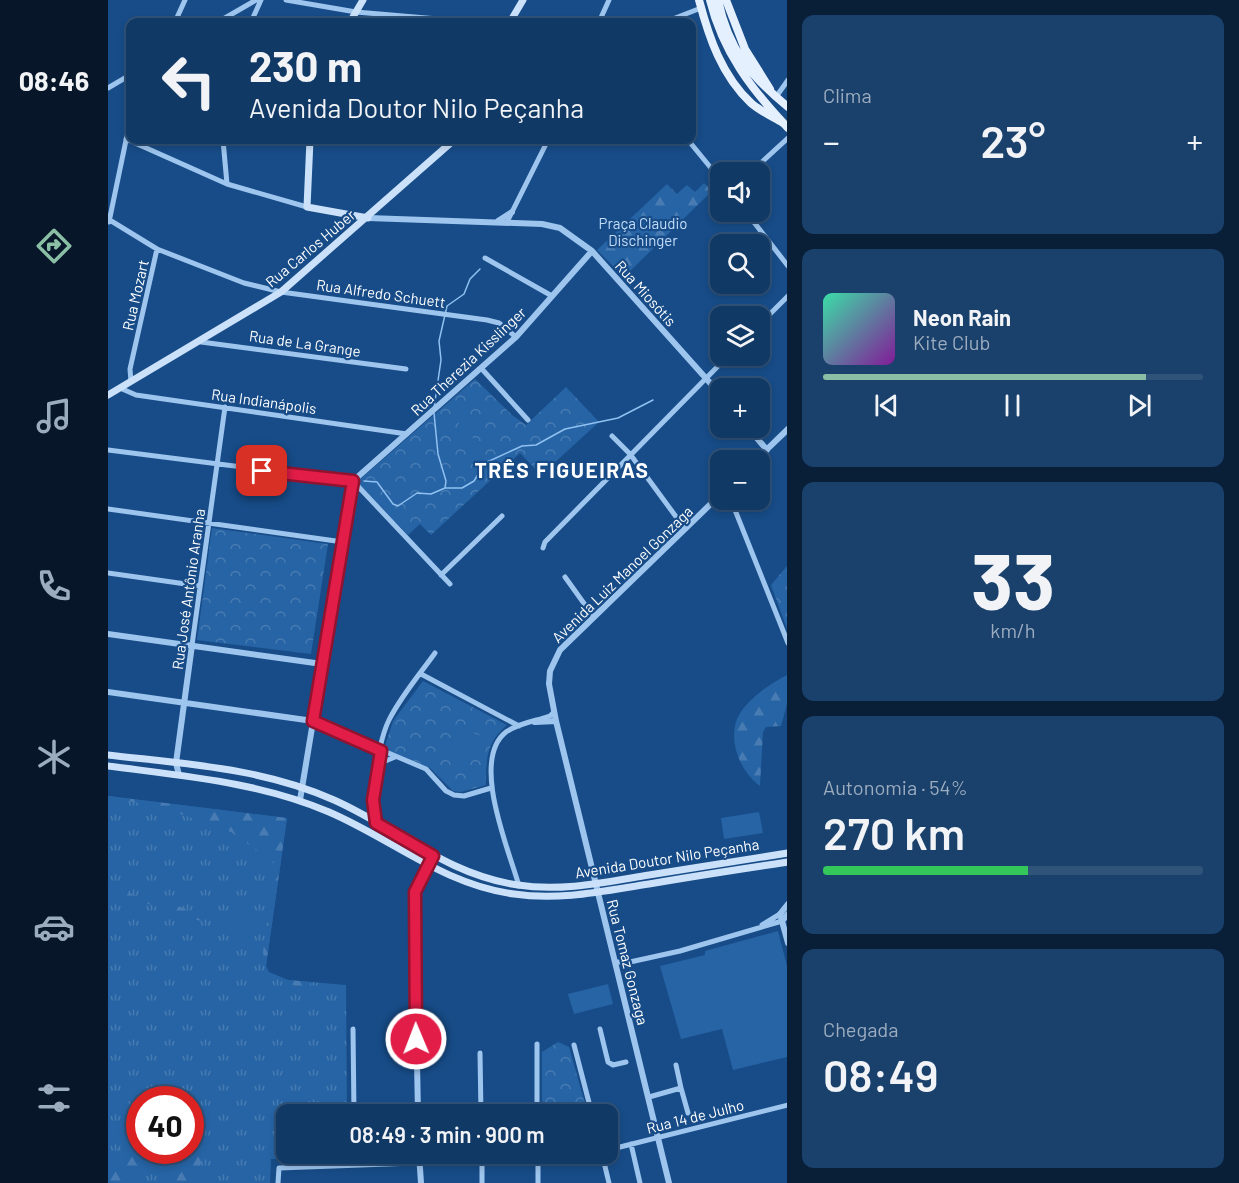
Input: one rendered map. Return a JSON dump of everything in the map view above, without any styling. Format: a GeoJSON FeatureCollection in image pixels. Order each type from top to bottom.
{"type":"FeatureCollection","features":[{"type":"Feature","properties":{"kind":"main road"},"geometry":{"type":"LineString","coordinates":[[352,18],[363,0]]}},
{"type":"Feature","properties":{"kind":"main road"},"geometry":{"type":"LineString","coordinates":[[512,18],[523,0]]}},
{"type":"Feature","properties":{"kind":"main road"},"geometry":{"type":"LineString","coordinates":[[710,0],[732,60],[749,85],[785,125]]}},
{"type":"Feature","properties":{"kind":"main road"},"geometry":{"type":"LineString","coordinates":[[718,0],[721,16],[737,54],[760,84],[787,105]]}},
{"type":"Feature","properties":{"kind":"main road"},"geometry":{"type":"LineString","coordinates":[[726,0],[745,49],[776,97]]}},
{"type":"Feature","properties":{"kind":"main road"},"geometry":{"type":"LineString","coordinates":[[700,4],[720,61],[734,84],[752,105],[785,125]]}},
{"type":"Feature","properties":{"kind":"main road"},"geometry":{"type":"LineString","coordinates":[[310,144],[307,207],[368,218]]}},
{"type":"Feature","properties":{"kind":"main road","name":"Rua Carlos Huber"},"geometry":{"type":"LineString","coordinates":[[108,395],[201,342],[281,292],[450,144]]}},
{"type":"Feature","properties":{"kind":"main road","name":"Avenida Doutor Nilo Peçanha"},"geometry":{"type":"LineString","coordinates":[[108,755],[235,770],[302,788],[360,813],[433,856],[469,873],[519,886],[596,884],[787,853]]}},
{"type":"Feature","properties":{"kind":"main road","name":"Avenida Doutor Nilo Peçanha"},"geometry":{"type":"LineString","coordinates":[[108,766],[240,784],[300,800],[362,826],[428,866],[466,884],[514,894],[561,897],[787,862]]}},
{"type":"Feature","properties":{"kind":"street"},"geometry":{"type":"LineString","coordinates":[[177,18],[185,0]]}},
{"type":"Feature","properties":{"kind":"street"},"geometry":{"type":"LineString","coordinates":[[226,18],[256,0]]}},
{"type":"Feature","properties":{"kind":"street"},"geometry":{"type":"LineString","coordinates":[[253,18],[261,0]]}},
{"type":"Feature","properties":{"kind":"street"},"geometry":{"type":"LineString","coordinates":[[286,0],[356,12],[426,18]]}},
{"type":"Feature","properties":{"kind":"street"},"geometry":{"type":"LineString","coordinates":[[601,18],[609,0]]}},
{"type":"Feature","properties":{"kind":"street"},"geometry":{"type":"LineString","coordinates":[[672,18],[700,4]]}},
{"type":"Feature","properties":{"kind":"street"},"geometry":{"type":"LineString","coordinates":[[108,88],[126,77]]}},
{"type":"Feature","properties":{"kind":"street"},"geometry":{"type":"LineString","coordinates":[[776,97],[787,81]]}},
{"type":"Feature","properties":{"kind":"street"},"geometry":{"type":"LineString","coordinates":[[109,221],[126,139]]}},
{"type":"Feature","properties":{"kind":"street"},"geometry":{"type":"LineString","coordinates":[[762,162],[787,139]]}},
{"type":"Feature","properties":{"kind":"street"},"geometry":{"type":"LineString","coordinates":[[137,144],[227,184],[307,207]]}},
{"type":"Feature","properties":{"kind":"street"},"geometry":{"type":"LineString","coordinates":[[223,144],[227,184]]}},
{"type":"Feature","properties":{"kind":"street"},"geometry":{"type":"LineString","coordinates":[[507,222],[546,144]]}},
{"type":"Feature","properties":{"kind":"street"},"geometry":{"type":"LineString","coordinates":[[691,144],[710,167]]}},
{"type":"Feature","properties":{"kind":"street"},"geometry":{"type":"LineString","coordinates":[[496,222],[512,212]]}},
{"type":"Feature","properties":{"kind":"street","name":"Rua Miosótis"},"geometry":{"type":"LineString","coordinates":[[368,218],[507,222],[542,224],[560,228],[592,251],[710,382]]}},
{"type":"Feature","properties":{"kind":"street","name":"Rua Alfredo Schuett"},"geometry":{"type":"LineString","coordinates":[[109,221],[158,249],[244,283],[281,292],[487,320],[499,323],[516,337]]}},
{"type":"Feature","properties":{"kind":"street"},"geometry":{"type":"LineString","coordinates":[[754,222],[787,265]]}},
{"type":"Feature","properties":{"kind":"street","name":"Rua Mozart"},"geometry":{"type":"LineString","coordinates":[[131,381],[130,369],[158,249]]}},
{"type":"Feature","properties":{"kind":"street","name":"Rua Therezia Kisslinger"},"geometry":{"type":"LineString","coordinates":[[353,481],[516,337],[592,251]]}},
{"type":"Feature","properties":{"kind":"street"},"geometry":{"type":"LineString","coordinates":[[485,258],[552,296]]}},
{"type":"Feature","properties":{"kind":"street"},"geometry":{"type":"LineString","coordinates":[[770,314],[787,297]]}},
{"type":"Feature","properties":{"kind":"street","name":"Rua de La Grange"},"geometry":{"type":"LineString","coordinates":[[201,342],[406,369]]}},
{"type":"Feature","properties":{"kind":"street"},"geometry":{"type":"LineString","coordinates":[[543,548],[544,542],[718,366]]}},
{"type":"Feature","properties":{"kind":"street"},"geometry":{"type":"LineString","coordinates":[[481,368],[528,420]]}},
{"type":"Feature","properties":{"kind":"street","name":"Rua Indianápolis"},"geometry":{"type":"LineString","coordinates":[[120,388],[136,395],[407,434]]}},
{"type":"Feature","properties":{"kind":"street","name":"Rua José Antônio Aranha"},"geometry":{"type":"LineString","coordinates":[[179,775],[176,763],[225,407]]}},
{"type":"Feature","properties":{"kind":"street"},"geometry":{"type":"LineString","coordinates":[[757,438],[767,450],[787,430]]}},
{"type":"Feature","properties":{"kind":"street"},"geometry":{"type":"LineString","coordinates":[[612,436],[630,454],[685,529]]}},
{"type":"Feature","properties":{"kind":"street"},"geometry":{"type":"LineString","coordinates":[[108,450],[353,481],[450,584]]}},
{"type":"Feature","properties":{"kind":"street"},"geometry":{"type":"LineString","coordinates":[[300,800],[353,481]]}},
{"type":"Feature","properties":{"kind":"street","name":"Avenida Luiz Manoel Gonzaga"},"geometry":{"type":"LineString","coordinates":[[555,712],[549,684],[553,663],[560,650],[710,505]]}},
{"type":"Feature","properties":{"kind":"street"},"geometry":{"type":"LineString","coordinates":[[108,509],[343,542]]}},
{"type":"Feature","properties":{"kind":"street"},"geometry":{"type":"LineString","coordinates":[[735,510],[787,640]]}},
{"type":"Feature","properties":{"kind":"street"},"geometry":{"type":"LineString","coordinates":[[441,575],[502,516]]}},
{"type":"Feature","properties":{"kind":"street"},"geometry":{"type":"LineString","coordinates":[[108,573],[200,586]]}},
{"type":"Feature","properties":{"kind":"street"},"geometry":{"type":"LineString","coordinates":[[565,577],[593,616]]}},
{"type":"Feature","properties":{"kind":"street"},"geometry":{"type":"LineString","coordinates":[[108,634],[322,664]]}},
{"type":"Feature","properties":{"kind":"street"},"geometry":{"type":"LineString","coordinates":[[376,823],[373,800],[378,764],[389,720],[435,653]]}},
{"type":"Feature","properties":{"kind":"street"},"geometry":{"type":"LineString","coordinates":[[421,674],[519,726]]}},
{"type":"Feature","properties":{"kind":"street"},"geometry":{"type":"LineString","coordinates":[[108,692],[313,721],[431,772],[446,791],[454,795],[464,796],[491,788]]}},
{"type":"Feature","properties":{"kind":"street"},"geometry":{"type":"LineString","coordinates":[[535,722],[550,710],[553,704]]}},
{"type":"Feature","properties":{"kind":"street"},"geometry":{"type":"LineString","coordinates":[[535,722],[555,712]]}},
{"type":"Feature","properties":{"kind":"street","name":"Rua Tomaz Gonzaga"},"geometry":{"type":"LineString","coordinates":[[555,712],[669,1183]]}},
{"type":"Feature","properties":{"kind":"street"},"geometry":{"type":"LineString","coordinates":[[519,886],[491,788],[491,763],[498,743],[506,732],[535,722],[556,721]]}},
{"type":"Feature","properties":{"kind":"street"},"geometry":{"type":"LineString","coordinates":[[378,764],[385,759],[395,757]]}},
{"type":"Feature","properties":{"kind":"street"},"geometry":{"type":"LineString","coordinates":[[360,813],[373,800]]}},
{"type":"Feature","properties":{"kind":"street"},"geometry":{"type":"LineString","coordinates":[[418,1104],[414,903],[415,892],[433,856]]}},
{"type":"Feature","properties":{"kind":"street"},"geometry":{"type":"LineString","coordinates":[[758,928],[784,914]]}},
{"type":"Feature","properties":{"kind":"street"},"geometry":{"type":"LineString","coordinates":[[784,914],[782,921],[787,939]]}},
{"type":"Feature","properties":{"kind":"street"},"geometry":{"type":"LineString","coordinates":[[616,962],[635,962],[782,921]]}},
{"type":"Feature","properties":{"kind":"street"},"geometry":{"type":"LineString","coordinates":[[353,1029],[354,1104]]}},
{"type":"Feature","properties":{"kind":"street"},"geometry":{"type":"LineString","coordinates":[[600,1029],[608,1062],[614,1065],[639,1058]]}},
{"type":"Feature","properties":{"kind":"street"},"geometry":{"type":"LineString","coordinates":[[537,1044],[537,1104]]}},
{"type":"Feature","properties":{"kind":"street"},"geometry":{"type":"LineString","coordinates":[[574,1045],[589,1104]]}},
{"type":"Feature","properties":{"kind":"street"},"geometry":{"type":"LineString","coordinates":[[480,1053],[481,1104]]}},
{"type":"Feature","properties":{"kind":"street"},"geometry":{"type":"LineString","coordinates":[[676,1065],[688,1113]]}},
{"type":"Feature","properties":{"kind":"street"},"geometry":{"type":"LineString","coordinates":[[649,1097],[681,1088]]}},
{"type":"Feature","properties":{"kind":"street","name":"Rua 14 de Julho"},"geometry":{"type":"LineString","coordinates":[[618,1147],[787,1105]]}},
{"type":"Feature","properties":{"kind":"street"},"geometry":{"type":"LineString","coordinates":[[631,1144],[640,1183]]}},
{"type":"Feature","properties":{"kind":"street"},"geometry":{"type":"LineString","coordinates":[[278,1183],[279,1168],[388,1164]]}},
{"type":"Feature","properties":{"kind":"street"},"geometry":{"type":"LineString","coordinates":[[420,1164],[421,1183]]}},
{"type":"Feature","properties":{"kind":"street"},"geometry":{"type":"LineString","coordinates":[[482,1164],[482,1183]]}},
{"type":"Feature","properties":{"kind":"street"},"geometry":{"type":"LineString","coordinates":[[538,1164],[538,1183]]}},
{"type":"Feature","properties":{"kind":"street"},"geometry":{"type":"LineString","coordinates":[[604,1164],[609,1183]]}},
{"type":"Feature","properties":{"kind":"green space","name":"Praça Claudio Dischinger"},"geometry":{"type":"Polygon","coordinates":[[[704,183],[710,189],[710,193],[624,277],[597,250],[667,184],[677,194],[687,185],[695,192],[704,183]]]}},
{"type":"Feature","properties":{"kind":"green space"},"geometry":{"type":"Polygon","coordinates":[[[475,379],[512,415],[526,425],[566,387],[599,422],[541,475],[520,453],[431,535],[420,524],[408,535],[357,482],[475,379]]]}},
{"type":"Feature","properties":{"kind":"green space"},"geometry":{"type":"Polygon","coordinates":[[[459,422],[473,422],[472,449],[458,448],[459,422]]]}},
{"type":"Feature","properties":{"kind":"green space"},"geometry":{"type":"Polygon","coordinates":[[[212,528],[328,544],[311,654],[197,640],[212,528]]]}},
{"type":"Feature","properties":{"kind":"green space"},"geometry":{"type":"Polygon","coordinates":[[[787,566],[787,629],[771,585],[787,566]]]}},
{"type":"Feature","properties":{"kind":"green space"},"geometry":{"type":"Polygon","coordinates":[[[787,675],[787,704],[781,726],[766,727],[763,732],[760,786],[747,773],[738,756],[734,738],[737,719],[752,699],[787,675]]]}},
{"type":"Feature","properties":{"kind":"green space"},"geometry":{"type":"Polygon","coordinates":[[[423,681],[507,725],[491,745],[486,767],[486,785],[461,792],[453,791],[430,768],[384,749],[393,721],[423,681]]]}},
{"type":"Feature","properties":{"kind":"green space"},"geometry":{"type":"Polygon","coordinates":[[[457,728],[482,736],[474,759],[449,749],[457,728]]]}},
{"type":"Feature","properties":{"kind":"green space"},"geometry":{"type":"Polygon","coordinates":[[[108,796],[287,818],[266,966],[269,973],[288,980],[346,985],[347,1104],[276,1104],[276,1159],[271,1159],[270,1183],[108,1183],[108,796]]]}},
{"type":"Feature","properties":{"kind":"green space"},"geometry":{"type":"Polygon","coordinates":[[[108,796],[287,818],[266,966],[269,972],[288,980],[310,982],[309,991],[266,975],[263,952],[272,884],[268,877],[274,862],[231,832],[158,806],[108,798],[108,796]]]}},
{"type":"Feature","properties":{"kind":"green space"},"geometry":{"type":"Polygon","coordinates":[[[759,812],[763,833],[724,839],[721,818],[759,812]]]}},
{"type":"Feature","properties":{"kind":"green space"},"geometry":{"type":"Polygon","coordinates":[[[108,888],[181,907],[204,922],[142,902],[108,897],[108,888]]]}},
{"type":"Feature","properties":{"kind":"green space"},"geometry":{"type":"Polygon","coordinates":[[[253,911],[261,918],[259,932],[251,937],[237,929],[233,921],[238,914],[253,911]]]}},
{"type":"Feature","properties":{"kind":"green space"},"geometry":{"type":"Polygon","coordinates":[[[778,931],[787,966],[787,1057],[733,1070],[722,1029],[681,1039],[660,966],[705,955],[705,951],[778,931]]]}},
{"type":"Feature","properties":{"kind":"green space"},"geometry":{"type":"Polygon","coordinates":[[[608,984],[613,1004],[574,1014],[568,994],[608,984]]]}},
{"type":"Feature","properties":{"kind":"green space"},"geometry":{"type":"Polygon","coordinates":[[[558,1042],[569,1047],[585,1104],[542,1104],[542,1052],[558,1042]]]}},
{"type":"Feature","properties":{"kind":"green space"},"geometry":{"type":"Polygon","coordinates":[[[208,1133],[204,1150],[204,1138],[208,1133]]]}},
{"type":"Feature","properties":{"kind":"green space"},"geometry":{"type":"Polygon","coordinates":[[[126,1144],[126,1164],[138,1164],[127,1183],[108,1183],[108,1157],[126,1144]]]}},
{"type":"Feature","properties":{"kind":"green space"},"geometry":{"type":"Polygon","coordinates":[[[182,1164],[201,1164],[196,1183],[167,1183],[182,1164]]]}},
{"type":"Feature","properties":{"kind":"waterway"},"geometry":{"type":"LineString","coordinates":[[434,408],[441,360],[439,341],[447,306],[464,294],[470,279],[480,269]]}},
{"type":"Feature","properties":{"kind":"waterway"},"geometry":{"type":"LineString","coordinates":[[445,488],[462,488],[474,481],[485,463],[522,446],[536,445],[565,429],[618,418],[653,400]]}},
{"type":"Feature","properties":{"kind":"waterway"},"geometry":{"type":"LineString","coordinates":[[364,481],[377,482],[393,504],[398,506],[417,493],[431,494],[445,488],[446,481],[438,454],[434,413]]}},
{"type":"Feature","properties":{"kind":"district","name":"TRÊS FIGUEIRAS"},"geometry":{"type":"Point","coordinates":[562,469]}},
{"type":"Feature","properties":{"kind":"route"},"geometry":{"type":"LineString","coordinates":[[262,471],[353,481],[313,721],[381,751],[373,800],[373,816],[376,823],[433,856],[415,892],[416,1039]]}}]}
